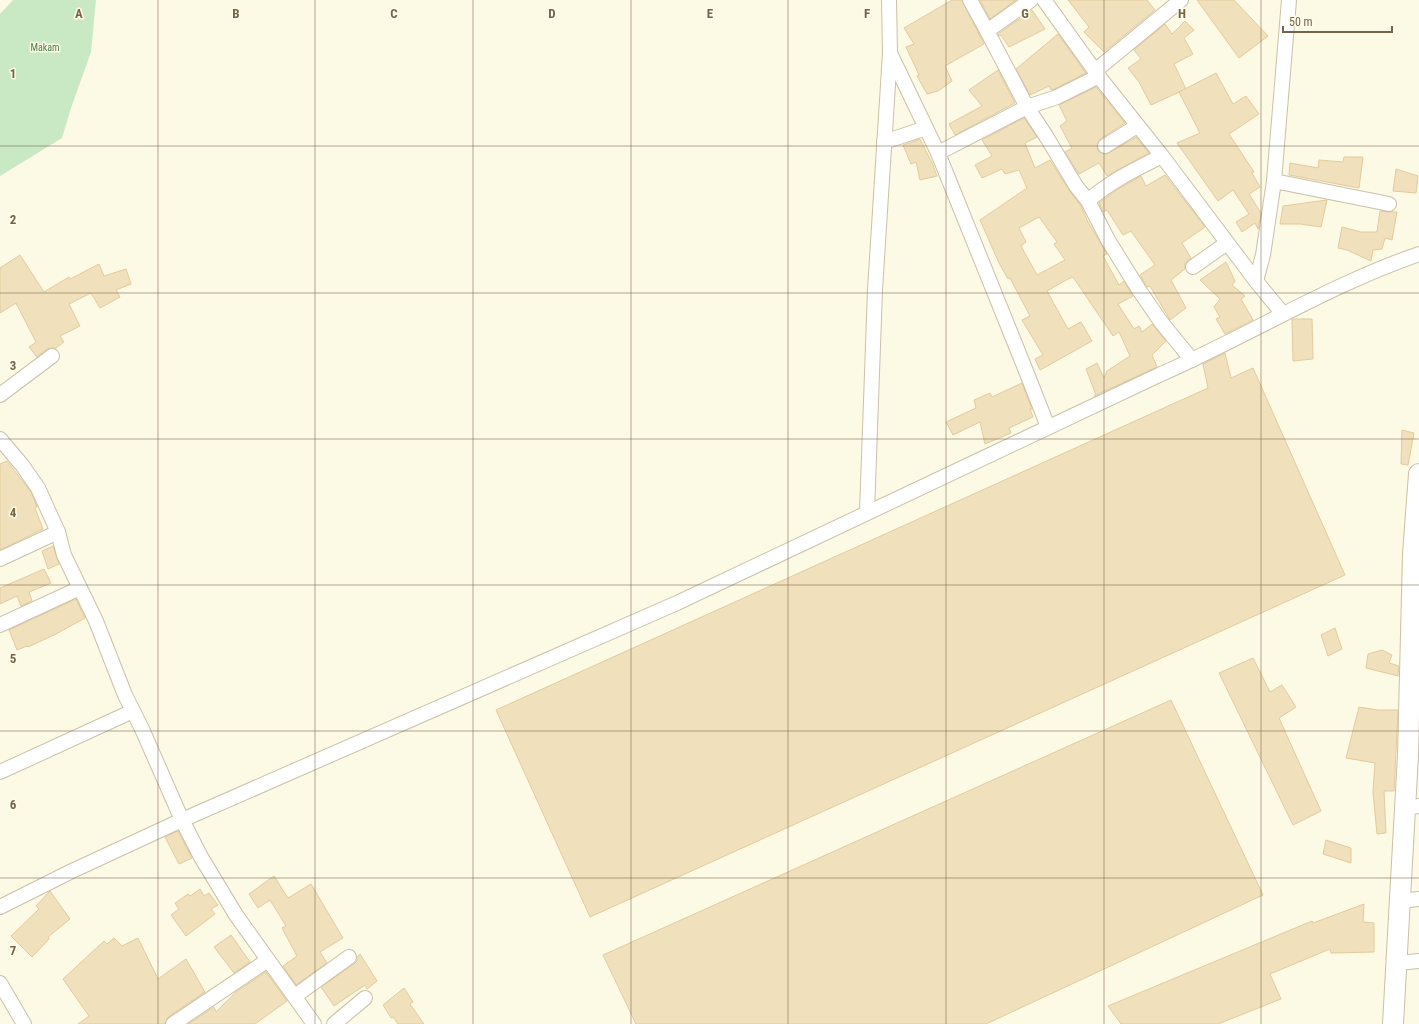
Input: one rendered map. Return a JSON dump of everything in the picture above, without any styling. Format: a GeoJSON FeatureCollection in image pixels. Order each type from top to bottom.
{"type":"FeatureCollection","features":[{"type":"Feature","properties":{"kind":"main road"},"geometry":{"type":"LineString","coordinates":[[1393,1024],[1399,900],[1412,807],[1414,752],[1412,561],[1419,474]]}},
{"type":"Feature","properties":{"kind":"street"},"geometry":{"type":"LineString","coordinates":[[867,512],[875,290],[890,53],[889,0]]}},
{"type":"Feature","properties":{"kind":"street"},"geometry":{"type":"LineString","coordinates":[[970,0],[1028,107],[1076,186],[1088,202],[1108,240],[1161,322],[1192,360]]}},
{"type":"Feature","properties":{"kind":"street"},"geometry":{"type":"LineString","coordinates":[[987,31],[1031,0]]}},
{"type":"Feature","properties":{"kind":"street"},"geometry":{"type":"LineString","coordinates":[[1044,0],[1097,73],[1283,314]]}},
{"type":"Feature","properties":{"kind":"street"},"geometry":{"type":"LineString","coordinates":[[938,152],[1028,107],[1057,97],[1097,73],[1181,0]]}},
{"type":"Feature","properties":{"kind":"street"},"geometry":{"type":"LineString","coordinates":[[1256,280],[1263,255],[1274,181],[1289,0]]}},
{"type":"Feature","properties":{"kind":"street"},"geometry":{"type":"LineString","coordinates":[[890,53],[938,152],[1048,427]]}},
{"type":"Feature","properties":{"kind":"street"},"geometry":{"type":"LineString","coordinates":[[1105,146],[1138,126]]}},
{"type":"Feature","properties":{"kind":"street"},"geometry":{"type":"LineString","coordinates":[[884,142],[926,128]]}},
{"type":"Feature","properties":{"kind":"street"},"geometry":{"type":"LineString","coordinates":[[1088,202],[1097,193],[1122,177],[1162,156]]}},
{"type":"Feature","properties":{"kind":"street"},"geometry":{"type":"LineString","coordinates":[[1274,181],[1389,204]]}},
{"type":"Feature","properties":{"kind":"street"},"geometry":{"type":"LineString","coordinates":[[1193,267],[1227,243]]}},
{"type":"Feature","properties":{"kind":"street"},"geometry":{"type":"LineString","coordinates":[[0,907],[72,871],[182,820],[677,603],[1159,374],[1192,360],[1283,314],[1397,262],[1419,254]]}},
{"type":"Feature","properties":{"kind":"street"},"geometry":{"type":"LineString","coordinates":[[0,395],[52,356]]}},
{"type":"Feature","properties":{"kind":"street"},"geometry":{"type":"LineString","coordinates":[[0,439],[31,477],[38,488],[58,532],[64,556],[96,621],[125,695],[134,711],[182,820],[201,857],[236,915],[314,1024]]}},
{"type":"Feature","properties":{"kind":"street"},"geometry":{"type":"LineString","coordinates":[[0,560],[58,532]]}},
{"type":"Feature","properties":{"kind":"street"},"geometry":{"type":"LineString","coordinates":[[0,625],[80,588]]}},
{"type":"Feature","properties":{"kind":"street"},"geometry":{"type":"LineString","coordinates":[[0,772],[134,711]]}},
{"type":"Feature","properties":{"kind":"street"},"geometry":{"type":"LineString","coordinates":[[1399,900],[1419,899]]}},
{"type":"Feature","properties":{"kind":"street"},"geometry":{"type":"LineString","coordinates":[[295,996],[349,957]]}},
{"type":"Feature","properties":{"kind":"street"},"geometry":{"type":"LineString","coordinates":[[173,1024],[268,960]]}},
{"type":"Feature","properties":{"kind":"street"},"geometry":{"type":"LineString","coordinates":[[1397,963],[1419,962]]}},
{"type":"Feature","properties":{"kind":"street"},"geometry":{"type":"LineString","coordinates":[[0,983],[20,1023]]}},
{"type":"Feature","properties":{"kind":"street"},"geometry":{"type":"LineString","coordinates":[[334,1024],[366,998]]}},
{"type":"Feature","properties":{"kind":"green space","name":"Makam"},"geometry":{"type":"Polygon","coordinates":[[[13,0],[96,0],[91,52],[62,138],[0,176],[0,14],[13,0]]]}},
{"type":"Feature","properties":{"kind":"building"},"geometry":{"type":"Polygon","coordinates":[[[952,0],[962,0],[984,44],[945,66],[952,81],[938,91],[927,94],[917,76],[919,75],[906,47],[914,44],[904,28],[952,0]]]}},
{"type":"Feature","properties":{"kind":"building"},"geometry":{"type":"Polygon","coordinates":[[[980,0],[1016,0],[990,19],[980,0]]]}},
{"type":"Feature","properties":{"kind":"building"},"geometry":{"type":"Polygon","coordinates":[[[1068,0],[1147,0],[1155,10],[1104,52],[1084,32],[1089,27],[1068,0]]]}},
{"type":"Feature","properties":{"kind":"building"},"geometry":{"type":"Polygon","coordinates":[[[1197,0],[1234,0],[1268,36],[1239,58],[1197,0]]]}},
{"type":"Feature","properties":{"kind":"building"},"geometry":{"type":"Polygon","coordinates":[[[1032,10],[1045,29],[1009,47],[1001,35],[999,36],[998,34],[1032,10]]]}},
{"type":"Feature","properties":{"kind":"building"},"geometry":{"type":"Polygon","coordinates":[[[1185,21],[1194,30],[1184,38],[1193,54],[1174,64],[1186,89],[1151,105],[1139,82],[1128,68],[1141,59],[1134,50],[1165,24],[1172,34],[1185,21]]]}},
{"type":"Feature","properties":{"kind":"building"},"geometry":{"type":"Polygon","coordinates":[[[1058,34],[1086,73],[1054,89],[1051,90],[1049,86],[1030,95],[1016,69],[1058,34]]]}},
{"type":"Feature","properties":{"kind":"building"},"geometry":{"type":"Polygon","coordinates":[[[998,70],[1015,103],[955,135],[949,124],[982,106],[969,90],[998,70]]]}},
{"type":"Feature","properties":{"kind":"building"},"geometry":{"type":"Polygon","coordinates":[[[1216,73],[1233,104],[1246,96],[1259,114],[1229,134],[1254,172],[1252,173],[1260,187],[1249,194],[1261,213],[1258,229],[1255,223],[1242,232],[1236,222],[1249,214],[1233,190],[1218,201],[1177,143],[1200,133],[1179,92],[1216,73]]]}},
{"type":"Feature","properties":{"kind":"building"},"geometry":{"type":"Polygon","coordinates":[[[1096,87],[1125,123],[1100,139],[1097,146],[1098,151],[1105,154],[1109,153],[1136,137],[1149,153],[1107,176],[1099,163],[1079,174],[1065,152],[1072,148],[1060,126],[1067,121],[1059,105],[1096,87]]]}},
{"type":"Feature","properties":{"kind":"building"},"geometry":{"type":"Polygon","coordinates":[[[1024,118],[1037,137],[1025,143],[1035,168],[1050,160],[1081,206],[1088,222],[1107,254],[1103,256],[1119,285],[1124,281],[1133,296],[1118,304],[1134,329],[1139,326],[1142,332],[1152,324],[1166,341],[1152,355],[1157,367],[1094,396],[1096,395],[1086,369],[1097,363],[1104,378],[1107,371],[1130,356],[1119,332],[1113,336],[1073,277],[1047,291],[1068,329],[1081,322],[1092,341],[1040,370],[1035,359],[1043,355],[1022,320],[1030,316],[1010,278],[1008,279],[999,263],[980,220],[1027,188],[1019,170],[1005,174],[1002,169],[982,178],[975,165],[992,156],[982,140],[1024,118]],[[1039,217],[1019,228],[1026,242],[1021,246],[1037,275],[1065,260],[1054,244],[1057,242],[1039,217]]]}},
{"type":"Feature","properties":{"kind":"building"},"geometry":{"type":"Polygon","coordinates":[[[920,139],[937,176],[920,180],[916,162],[911,164],[903,145],[920,139]]]}},
{"type":"Feature","properties":{"kind":"building"},"geometry":{"type":"Polygon","coordinates":[[[1344,157],[1363,157],[1359,188],[1289,175],[1290,163],[1318,168],[1319,160],[1343,162],[1344,157]]]}},
{"type":"Feature","properties":{"kind":"building"},"geometry":{"type":"Polygon","coordinates":[[[1396,169],[1418,176],[1416,193],[1393,191],[1396,169]]]}},
{"type":"Feature","properties":{"kind":"building"},"geometry":{"type":"Polygon","coordinates":[[[1165,175],[1205,227],[1182,243],[1191,258],[1185,263],[1185,269],[1171,280],[1186,308],[1170,320],[1150,286],[1147,287],[1140,275],[1155,265],[1131,231],[1123,235],[1107,210],[1103,212],[1099,203],[1118,189],[1141,176],[1146,186],[1165,175]]]}},
{"type":"Feature","properties":{"kind":"building"},"geometry":{"type":"Polygon","coordinates":[[[1327,200],[1321,227],[1300,224],[1280,224],[1283,206],[1327,200]]]}},
{"type":"Feature","properties":{"kind":"building"},"geometry":{"type":"Polygon","coordinates":[[[1380,211],[1397,212],[1392,240],[1385,238],[1382,249],[1373,250],[1371,261],[1347,250],[1338,248],[1342,227],[1361,232],[1377,232],[1380,211]]]}},
{"type":"Feature","properties":{"kind":"building"},"geometry":{"type":"Polygon","coordinates":[[[20,255],[44,292],[69,277],[70,279],[99,264],[104,276],[126,269],[131,284],[116,290],[120,297],[100,308],[91,293],[69,304],[80,326],[60,336],[64,342],[56,348],[47,349],[37,357],[29,347],[36,342],[16,303],[0,313],[0,268],[20,255]]]}},
{"type":"Feature","properties":{"kind":"building"},"geometry":{"type":"Polygon","coordinates":[[[1226,262],[1235,281],[1232,285],[1245,296],[1241,299],[1253,320],[1225,334],[1216,319],[1220,317],[1214,307],[1220,299],[1200,280],[1226,262]]]}},
{"type":"Feature","properties":{"kind":"building"},"geometry":{"type":"Polygon","coordinates":[[[1292,319],[1312,319],[1313,359],[1293,361],[1292,319]]]}},
{"type":"Feature","properties":{"kind":"building"},"geometry":{"type":"Polygon","coordinates":[[[1225,353],[1231,378],[1253,368],[1345,575],[590,917],[496,710],[1208,388],[1203,364],[1225,353]]]}},
{"type":"Feature","properties":{"kind":"building"},"geometry":{"type":"Polygon","coordinates":[[[1022,383],[1032,409],[1030,409],[1033,417],[1009,428],[1011,433],[985,444],[980,422],[953,435],[946,422],[976,408],[974,400],[990,393],[992,397],[1022,383]]]}},
{"type":"Feature","properties":{"kind":"building"},"geometry":{"type":"Polygon","coordinates":[[[1402,430],[1414,433],[1408,465],[1401,464],[1402,430]]]}},
{"type":"Feature","properties":{"kind":"building"},"geometry":{"type":"Polygon","coordinates":[[[7,461],[31,492],[43,529],[0,550],[0,464],[7,461]]]}},
{"type":"Feature","properties":{"kind":"building"},"geometry":{"type":"Polygon","coordinates":[[[53,546],[59,564],[48,569],[42,551],[53,546]]]}},
{"type":"Feature","properties":{"kind":"building"},"geometry":{"type":"Polygon","coordinates":[[[44,569],[51,583],[29,592],[32,601],[21,606],[17,596],[0,604],[0,588],[44,569]]]}},
{"type":"Feature","properties":{"kind":"building"},"geometry":{"type":"Polygon","coordinates":[[[76,599],[85,618],[54,635],[28,647],[27,646],[17,650],[9,630],[76,599]]]}},
{"type":"Feature","properties":{"kind":"building"},"geometry":{"type":"Polygon","coordinates":[[[1335,628],[1342,649],[1328,656],[1321,635],[1335,628]]]}},
{"type":"Feature","properties":{"kind":"building"},"geometry":{"type":"Polygon","coordinates":[[[1382,650],[1392,655],[1389,663],[1399,666],[1398,676],[1366,668],[1368,654],[1382,650]]]}},
{"type":"Feature","properties":{"kind":"building"},"geometry":{"type":"Polygon","coordinates":[[[1253,658],[1270,692],[1282,685],[1296,707],[1279,718],[1321,811],[1293,825],[1219,673],[1253,658]]]}},
{"type":"Feature","properties":{"kind":"building"},"geometry":{"type":"Polygon","coordinates":[[[1171,700],[1263,895],[986,1024],[636,1024],[603,955],[1171,700]]]}},
{"type":"Feature","properties":{"kind":"building"},"geometry":{"type":"Polygon","coordinates":[[[1359,707],[1378,710],[1398,710],[1394,791],[1384,791],[1386,833],[1377,834],[1373,792],[1375,763],[1346,758],[1359,707]]]}},
{"type":"Feature","properties":{"kind":"building"},"geometry":{"type":"Polygon","coordinates":[[[178,831],[192,858],[179,864],[165,837],[178,831]]]}},
{"type":"Feature","properties":{"kind":"building"},"geometry":{"type":"Polygon","coordinates":[[[1326,840],[1351,848],[1351,863],[1323,854],[1326,840]]]}},
{"type":"Feature","properties":{"kind":"building"},"geometry":{"type":"Polygon","coordinates":[[[274,876],[288,898],[311,884],[343,938],[320,952],[327,963],[296,985],[283,966],[297,956],[282,928],[286,926],[270,900],[258,908],[249,894],[274,876]]]}},
{"type":"Feature","properties":{"kind":"building"},"geometry":{"type":"Polygon","coordinates":[[[200,889],[204,896],[209,893],[218,905],[211,909],[215,914],[186,936],[171,915],[179,909],[175,903],[188,894],[190,896],[200,889]]]}},
{"type":"Feature","properties":{"kind":"building"},"geometry":{"type":"Polygon","coordinates":[[[50,891],[70,919],[48,937],[49,939],[32,957],[11,936],[39,909],[36,906],[50,891]]]}},
{"type":"Feature","properties":{"kind":"building"},"geometry":{"type":"Polygon","coordinates":[[[1364,904],[1363,922],[1374,923],[1374,952],[1331,953],[1330,949],[1270,974],[1281,999],[1218,1024],[1121,1024],[1108,1006],[1312,921],[1313,923],[1364,904]]]}},
{"type":"Feature","properties":{"kind":"building"},"geometry":{"type":"Polygon","coordinates":[[[231,935],[250,962],[234,973],[214,947],[231,935]]]}},
{"type":"Feature","properties":{"kind":"building"},"geometry":{"type":"Polygon","coordinates":[[[114,938],[122,946],[138,938],[158,979],[186,959],[205,992],[168,1017],[165,1024],[78,1024],[89,1016],[63,979],[104,941],[107,944],[114,938]]]}},
{"type":"Feature","properties":{"kind":"building"},"geometry":{"type":"Polygon","coordinates":[[[360,954],[377,981],[367,989],[365,985],[334,1006],[321,987],[354,964],[360,954]]]}},
{"type":"Feature","properties":{"kind":"building"},"geometry":{"type":"Polygon","coordinates":[[[266,972],[287,1001],[255,1024],[188,1024],[214,1007],[216,1012],[236,992],[266,972]]]}},
{"type":"Feature","properties":{"kind":"building"},"geometry":{"type":"Polygon","coordinates":[[[404,988],[413,1002],[410,1004],[424,1024],[398,1024],[393,1017],[391,1018],[383,1005],[404,988]]]}}]}
